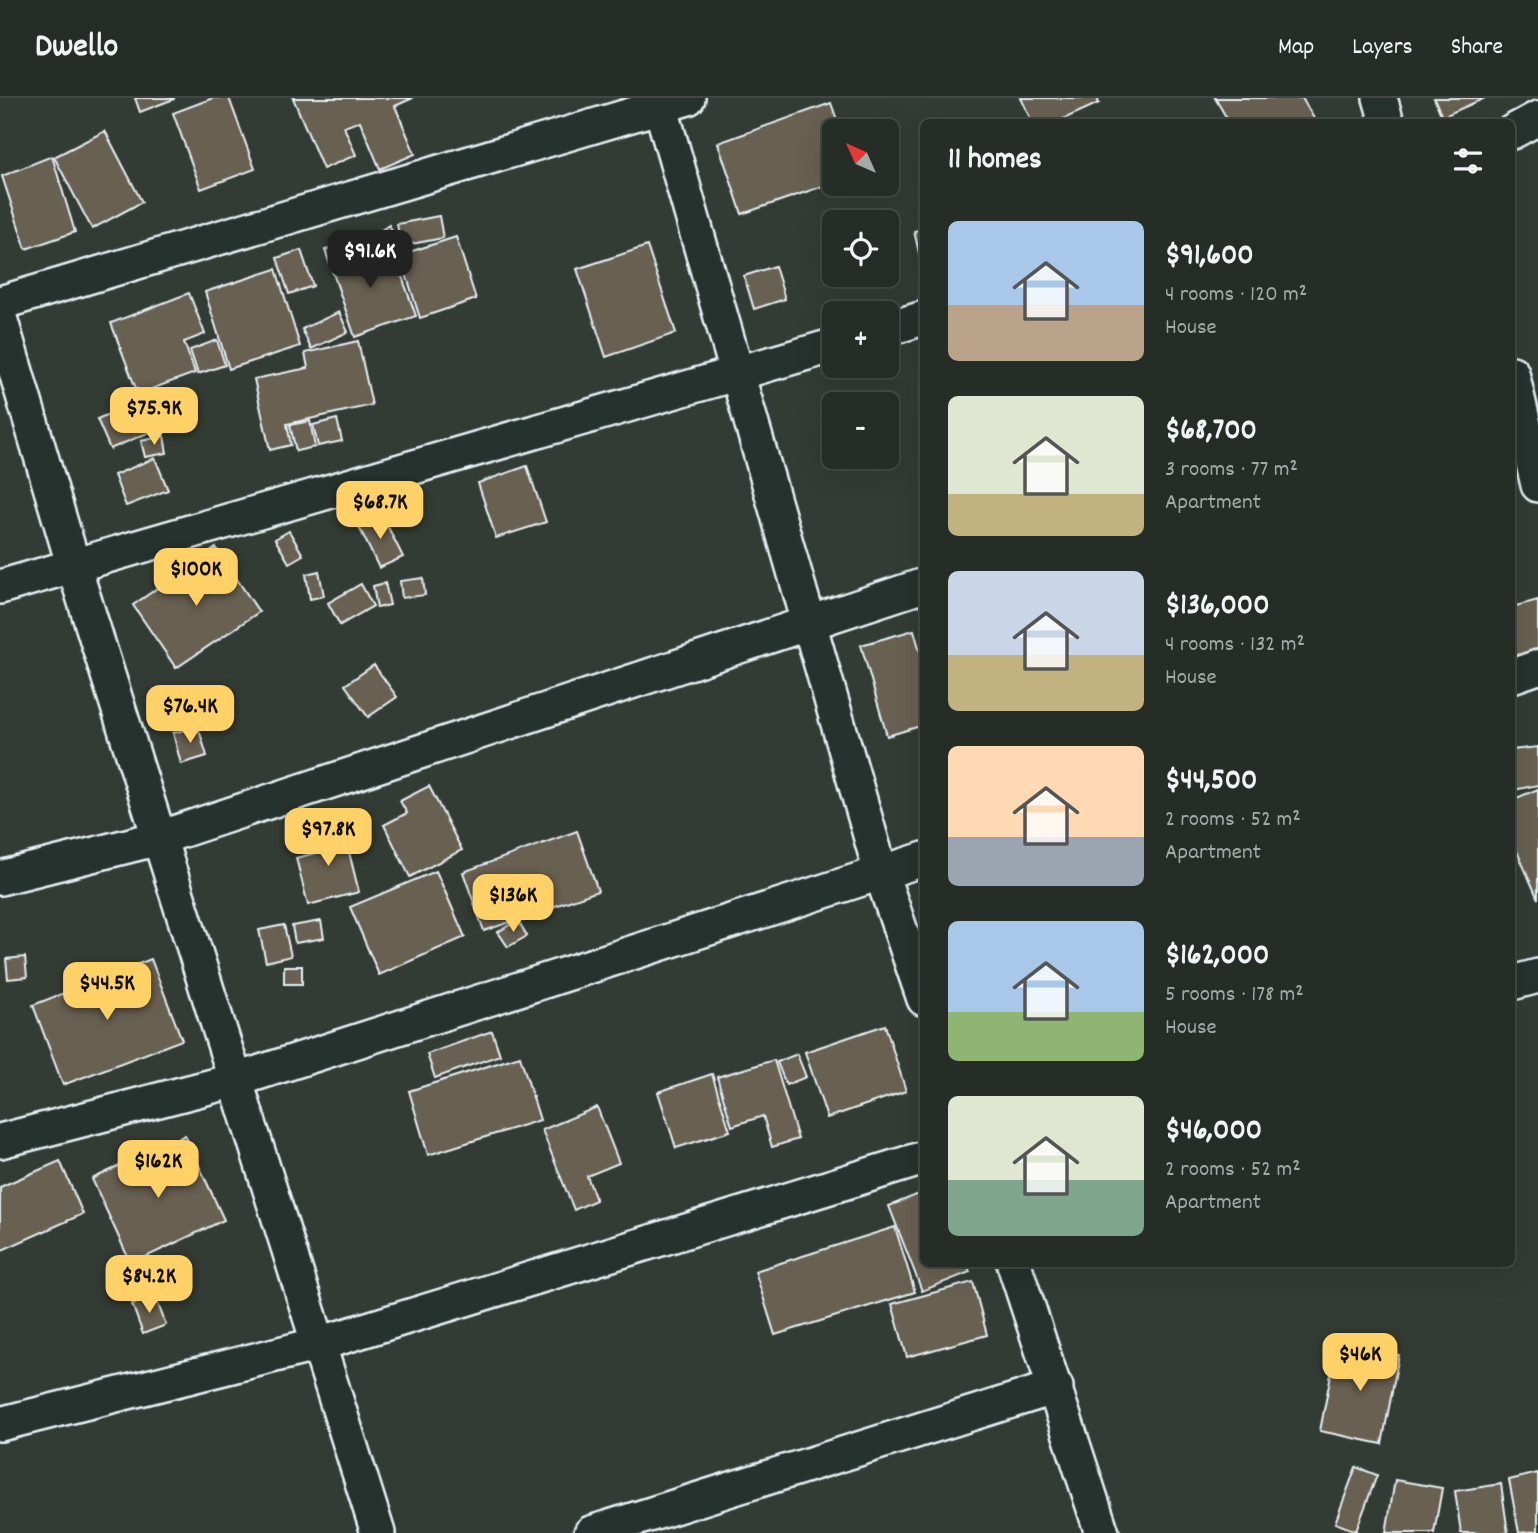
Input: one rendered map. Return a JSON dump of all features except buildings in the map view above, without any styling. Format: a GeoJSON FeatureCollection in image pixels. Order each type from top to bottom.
{"type":"FeatureCollection","features":[{"type":"Feature","properties":{"kind":"street"},"geometry":{"type":"LineString","coordinates":[[1380,98],[1386,119]]}},
{"type":"Feature","properties":{"kind":"street"},"geometry":{"type":"LineString","coordinates":[[0,303],[669,101],[737,374],[881,873],[920,987]]}},
{"type":"Feature","properties":{"kind":"street"},"geometry":{"type":"LineString","coordinates":[[1515,130],[1538,118]]}},
{"type":"Feature","properties":{"kind":"street"},"geometry":{"type":"LineString","coordinates":[[0,318],[74,567],[378,1533]]}},
{"type":"Feature","properties":{"kind":"street"},"geometry":{"type":"LineString","coordinates":[[899,325],[920,319]]}},
{"type":"Feature","properties":{"kind":"street"},"geometry":{"type":"LineString","coordinates":[[0,587],[822,349]]}},
{"type":"Feature","properties":{"kind":"street"},"geometry":{"type":"LineString","coordinates":[[1520,386],[1538,485]]}},
{"type":"Feature","properties":{"kind":"street"},"geometry":{"type":"LineString","coordinates":[[0,878],[159,838],[920,586]]}},
{"type":"Feature","properties":{"kind":"street"},"geometry":{"type":"LineString","coordinates":[[1515,675],[1538,667]]}},
{"type":"Feature","properties":{"kind":"street"},"geometry":{"type":"LineString","coordinates":[[0,1142],[236,1080],[920,860]]}},
{"type":"Feature","properties":{"kind":"street"},"geometry":{"type":"LineString","coordinates":[[1515,982],[1538,975]]}},
{"type":"Feature","properties":{"kind":"street"},"geometry":{"type":"LineString","coordinates":[[0,1424],[319,1344],[920,1159]]}},
{"type":"Feature","properties":{"kind":"street"},"geometry":{"type":"LineString","coordinates":[[1015,1267],[1102,1533]]}},
{"type":"Feature","properties":{"kind":"street"},"geometry":{"type":"LineString","coordinates":[[591,1533],[1056,1387]]}}]}
